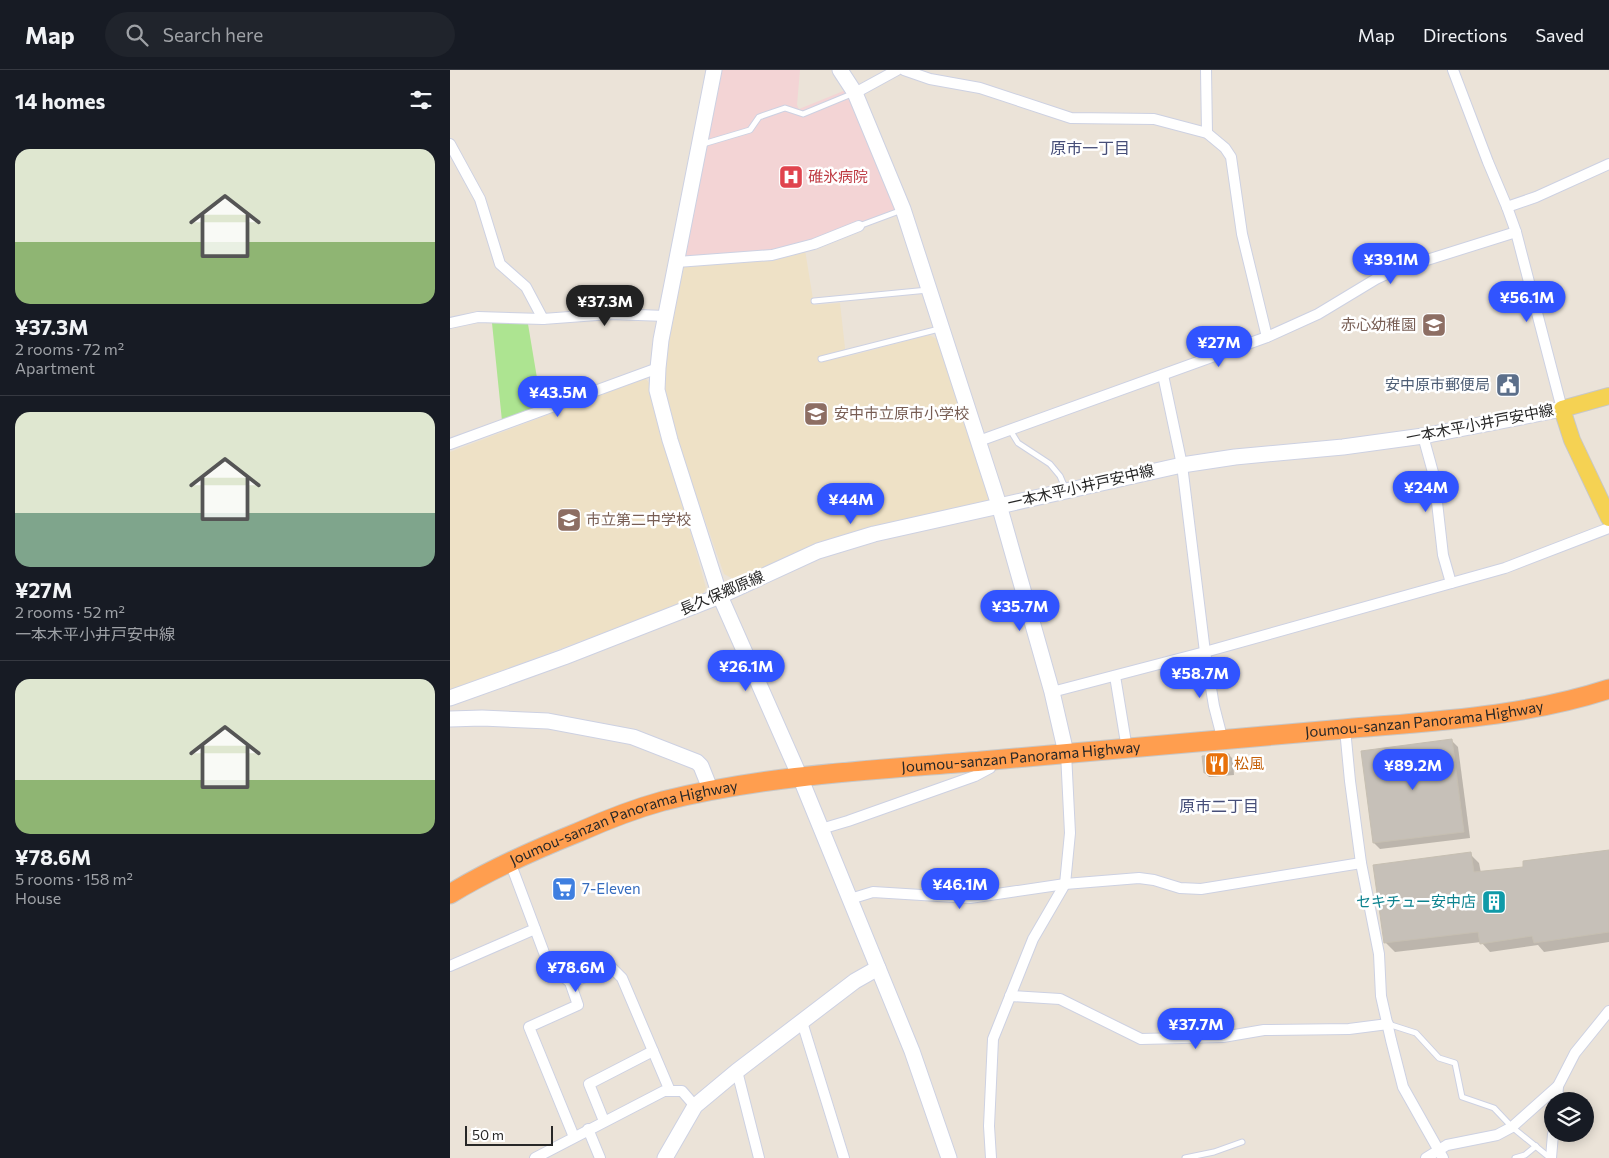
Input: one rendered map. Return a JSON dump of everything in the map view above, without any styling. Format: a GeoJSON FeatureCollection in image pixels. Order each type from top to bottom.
{"type":"FeatureCollection","features":[{"type":"Feature","properties":{"kind":"highway","name":"Joumou-sanzan Panorama Highway"},"geometry":{"type":"LineString","coordinates":[[450,894],[534,850],[624,813],[661,802],[711,791],[800,777],[1478,717],[1530,710],[1583,698],[1609,689]]}},
{"type":"Feature","properties":{"kind":"main road"},"geometry":{"type":"LineString","coordinates":[[1609,396],[1562,409],[1572,440],[1609,518]]}},
{"type":"Feature","properties":{"kind":"street"},"geometry":{"type":"LineString","coordinates":[[714,70],[666,316],[658,368],[658,390],[670,440],[720,596],[800,777],[912,1051],[949,1158]]}},
{"type":"Feature","properties":{"kind":"street","name":"一本木平小井戸安中線"},"geometry":{"type":"LineString","coordinates":[[840,70],[855,92],[903,209],[999,505],[1182,465],[1423,436],[1562,409]]}},
{"type":"Feature","properties":{"kind":"street"},"geometry":{"type":"LineString","coordinates":[[855,92],[897,70]]}},
{"type":"Feature","properties":{"kind":"street"},"geometry":{"type":"LineString","coordinates":[[904,70],[930,80],[980,88],[1070,118],[1154,119],[1207,133],[1225,148],[1231,157],[1242,234],[1267,337]]}},
{"type":"Feature","properties":{"kind":"street"},"geometry":{"type":"LineString","coordinates":[[1206,70],[1207,133]]}},
{"type":"Feature","properties":{"kind":"street"},"geometry":{"type":"LineString","coordinates":[[1453,70],[1516,232],[1562,409]]}},
{"type":"Feature","properties":{"kind":"street"},"geometry":{"type":"LineString","coordinates":[[450,144],[480,199],[500,264],[526,287],[543,319]]}},
{"type":"Feature","properties":{"kind":"street"},"geometry":{"type":"LineString","coordinates":[[1507,207],[1536,197],[1609,164]]}},
{"type":"Feature","properties":{"kind":"street"},"geometry":{"type":"LineString","coordinates":[[677,262],[772,254],[814,244],[859,226]]}},
{"type":"Feature","properties":{"kind":"street"},"geometry":{"type":"LineString","coordinates":[[979,441],[1267,337],[1318,314],[1376,279],[1395,270],[1516,232]]}},
{"type":"Feature","properties":{"kind":"street"},"geometry":{"type":"LineString","coordinates":[[450,323],[478,317],[543,319],[610,314],[666,316]]}},
{"type":"Feature","properties":{"kind":"street"},"geometry":{"type":"LineString","coordinates":[[452,440],[658,368]]}},
{"type":"Feature","properties":{"kind":"street"},"geometry":{"type":"LineString","coordinates":[[1163,375],[1182,465],[1205,652],[1214,706],[1223,741]]}},
{"type":"Feature","properties":{"kind":"street"},"geometry":{"type":"LineString","coordinates":[[1423,436],[1434,476],[1443,555],[1451,583]]}},
{"type":"Feature","properties":{"kind":"street"},"geometry":{"type":"LineString","coordinates":[[991,1158],[989,1126],[993,1039],[1032,939],[1066,884],[1070,833],[1066,753],[1052,692],[999,505]]}},
{"type":"Feature","properties":{"kind":"street","name":"長久保郷原線"},"geometry":{"type":"LineString","coordinates":[[450,698],[564,657],[720,596],[818,551],[874,534],[999,505]]}},
{"type":"Feature","properties":{"kind":"street"},"geometry":{"type":"LineString","coordinates":[[1052,692],[1205,652],[1505,568],[1609,528]]}},
{"type":"Feature","properties":{"kind":"street"},"geometry":{"type":"LineString","coordinates":[[1115,676],[1127,749]]}},
{"type":"Feature","properties":{"kind":"street"},"geometry":{"type":"LineString","coordinates":[[450,719],[482,718],[548,721],[633,738],[697,762],[702,766],[711,791]]}},
{"type":"Feature","properties":{"kind":"street"},"geometry":{"type":"LineString","coordinates":[[1345,729],[1361,863],[1379,954],[1382,996],[1388,1024],[1403,1087],[1441,1154]]}},
{"type":"Feature","properties":{"kind":"street"},"geometry":{"type":"LineString","coordinates":[[821,829],[975,776],[990,768],[988,760]]}},
{"type":"Feature","properties":{"kind":"street"},"geometry":{"type":"LineString","coordinates":[[510,862],[549,966],[570,982],[578,1005],[529,1027],[574,1137]]}},
{"type":"Feature","properties":{"kind":"street"},"geometry":{"type":"LineString","coordinates":[[850,899],[873,892],[970,898],[1066,884],[1139,878],[1154,880],[1180,888],[1201,889],[1361,863]]}},
{"type":"Feature","properties":{"kind":"street"},"geometry":{"type":"LineString","coordinates":[[450,966],[536,929]]}},
{"type":"Feature","properties":{"kind":"street"},"geometry":{"type":"LineString","coordinates":[[570,982],[611,967],[622,978],[670,1091]]}},
{"type":"Feature","properties":{"kind":"street"},"geometry":{"type":"LineString","coordinates":[[665,1158],[695,1106],[737,1071],[855,981],[878,968]]}},
{"type":"Feature","properties":{"kind":"street"},"geometry":{"type":"LineString","coordinates":[[1010,996],[1060,999],[1141,1039],[1223,1037],[1264,1030],[1349,1029],[1388,1024]]}},
{"type":"Feature","properties":{"kind":"street"},"geometry":{"type":"LineString","coordinates":[[1558,1092],[1558,1086],[1574,1053],[1609,1011]]}},
{"type":"Feature","properties":{"kind":"street"},"geometry":{"type":"LineString","coordinates":[[802,1022],[844,1158]]}},
{"type":"Feature","properties":{"kind":"street"},"geometry":{"type":"LineString","coordinates":[[604,1122],[589,1084],[653,1051]]}},
{"type":"Feature","properties":{"kind":"street"},"geometry":{"type":"LineString","coordinates":[[737,1071],[759,1158]]}},
{"type":"Feature","properties":{"kind":"street"},"geometry":{"type":"LineString","coordinates":[[1426,1158],[1441,1154],[1447,1145],[1497,1135],[1512,1127],[1558,1086]]}},
{"type":"Feature","properties":{"kind":"street"},"geometry":{"type":"LineString","coordinates":[[535,1158],[664,1091],[682,1091],[695,1106]]}},
{"type":"Feature","properties":{"kind":"street"},"geometry":{"type":"LineString","coordinates":[[588,1129],[600,1158]]}},
{"type":"Feature","properties":{"kind":"street"},"geometry":{"type":"LineString","coordinates":[[1550,1158],[1552,1142]]}},
{"type":"Feature","properties":{"kind":"lane"},"geometry":{"type":"LineString","coordinates":[[700,144],[750,130],[759,117],[786,108],[803,114],[855,92]]}},
{"type":"Feature","properties":{"kind":"lane"},"geometry":{"type":"LineString","coordinates":[[859,226],[903,209]]}},
{"type":"Feature","properties":{"kind":"lane"},"geometry":{"type":"LineString","coordinates":[[814,302],[929,290]]}},
{"type":"Feature","properties":{"kind":"lane"},"geometry":{"type":"LineString","coordinates":[[821,359],[942,328]]}},
{"type":"Feature","properties":{"kind":"lane"},"geometry":{"type":"LineString","coordinates":[[1010,430],[1018,443],[1050,464],[1060,476],[1066,490]]}},
{"type":"Feature","properties":{"kind":"lane"},"geometry":{"type":"LineString","coordinates":[[1388,1024],[1416,1033],[1438,1058],[1455,1063],[1462,1096],[1494,1108],[1512,1127],[1550,1158]]}},
{"type":"Feature","properties":{"kind":"lane"},"geometry":{"type":"LineString","coordinates":[[1185,1158],[1214,1152],[1242,1142]]}},
{"type":"Feature","properties":{"kind":"lane"},"geometry":{"type":"LineString","coordinates":[[1515,1158],[1525,1155],[1536,1146]]}},
{"type":"Feature","properties":{"kind":"shaded area","name":"碓氷病院"},"geometry":{"type":"Polygon","coordinates":[[[720,70],[800,70],[797,105],[799,109],[846,90],[897,210],[814,240],[771,251],[684,258],[720,70]]]}},
{"type":"Feature","properties":{"kind":"shaded area","name":"安中市立原市小学校"},"geometry":{"type":"Polygon","coordinates":[[[805,250],[814,305],[840,303],[846,357],[929,335],[939,340],[973,443],[989,502],[737,581],[724,574],[676,438],[662,390],[668,342],[683,266],[805,250]]]}},
{"type":"Feature","properties":{"kind":"shaded area","name":"市立第二中学校"},"geometry":{"type":"Polygon","coordinates":[[[645,378],[650,384],[706,588],[702,596],[450,690],[450,452],[645,378]]]}},
{"type":"Feature","properties":{"kind":"green space"},"geometry":{"type":"Polygon","coordinates":[[[492,323],[528,324],[540,396],[564,398],[502,421],[492,323]]]}},
{"type":"Feature","properties":{"kind":"building"},"geometry":{"type":"Polygon","coordinates":[[[1452,739],[1464,832],[1373,843],[1361,751],[1452,739]]]}},
{"type":"Feature","properties":{"kind":"building","name":"松風"},"geometry":{"type":"Polygon","coordinates":[[[1229,754],[1231,771],[1204,773],[1202,756],[1229,754]]]}},
{"type":"Feature","properties":{"kind":"building","name":"セキチュー安中店"},"geometry":{"type":"Polygon","coordinates":[[[1609,850],[1609,932],[1534,943],[1532,936],[1480,944],[1478,932],[1384,943],[1373,865],[1471,852],[1474,872],[1523,867],[1523,861],[1609,850]]]}},
{"type":"Feature","properties":{"kind":"place","name":"碓氷病院"},"geometry":{"type":"Point","coordinates":[791,177]}},
{"type":"Feature","properties":{"kind":"place","name":"赤心幼稚園"},"geometry":{"type":"Point","coordinates":[1434,325]}},
{"type":"Feature","properties":{"kind":"place","name":"安中原市郵便局"},"geometry":{"type":"Point","coordinates":[1508,385]}},
{"type":"Feature","properties":{"kind":"place","name":"安中市立原市小学校"},"geometry":{"type":"Point","coordinates":[816,414]}},
{"type":"Feature","properties":{"kind":"place","name":"市立第二中学校"},"geometry":{"type":"Point","coordinates":[569,520]}},
{"type":"Feature","properties":{"kind":"place","name":"松風"},"geometry":{"type":"Point","coordinates":[1217,764]}},
{"type":"Feature","properties":{"kind":"place","name":"7-Eleven"},"geometry":{"type":"Point","coordinates":[564,889]}},
{"type":"Feature","properties":{"kind":"place","name":"セキチュー安中店"},"geometry":{"type":"Point","coordinates":[1494,902]}},
{"type":"Feature","properties":{"kind":"district","name":"原市一丁目"},"geometry":{"type":"Point","coordinates":[1090,148]}},
{"type":"Feature","properties":{"kind":"district","name":"原市二丁目"},"geometry":{"type":"Point","coordinates":[1219,806]}}]}
